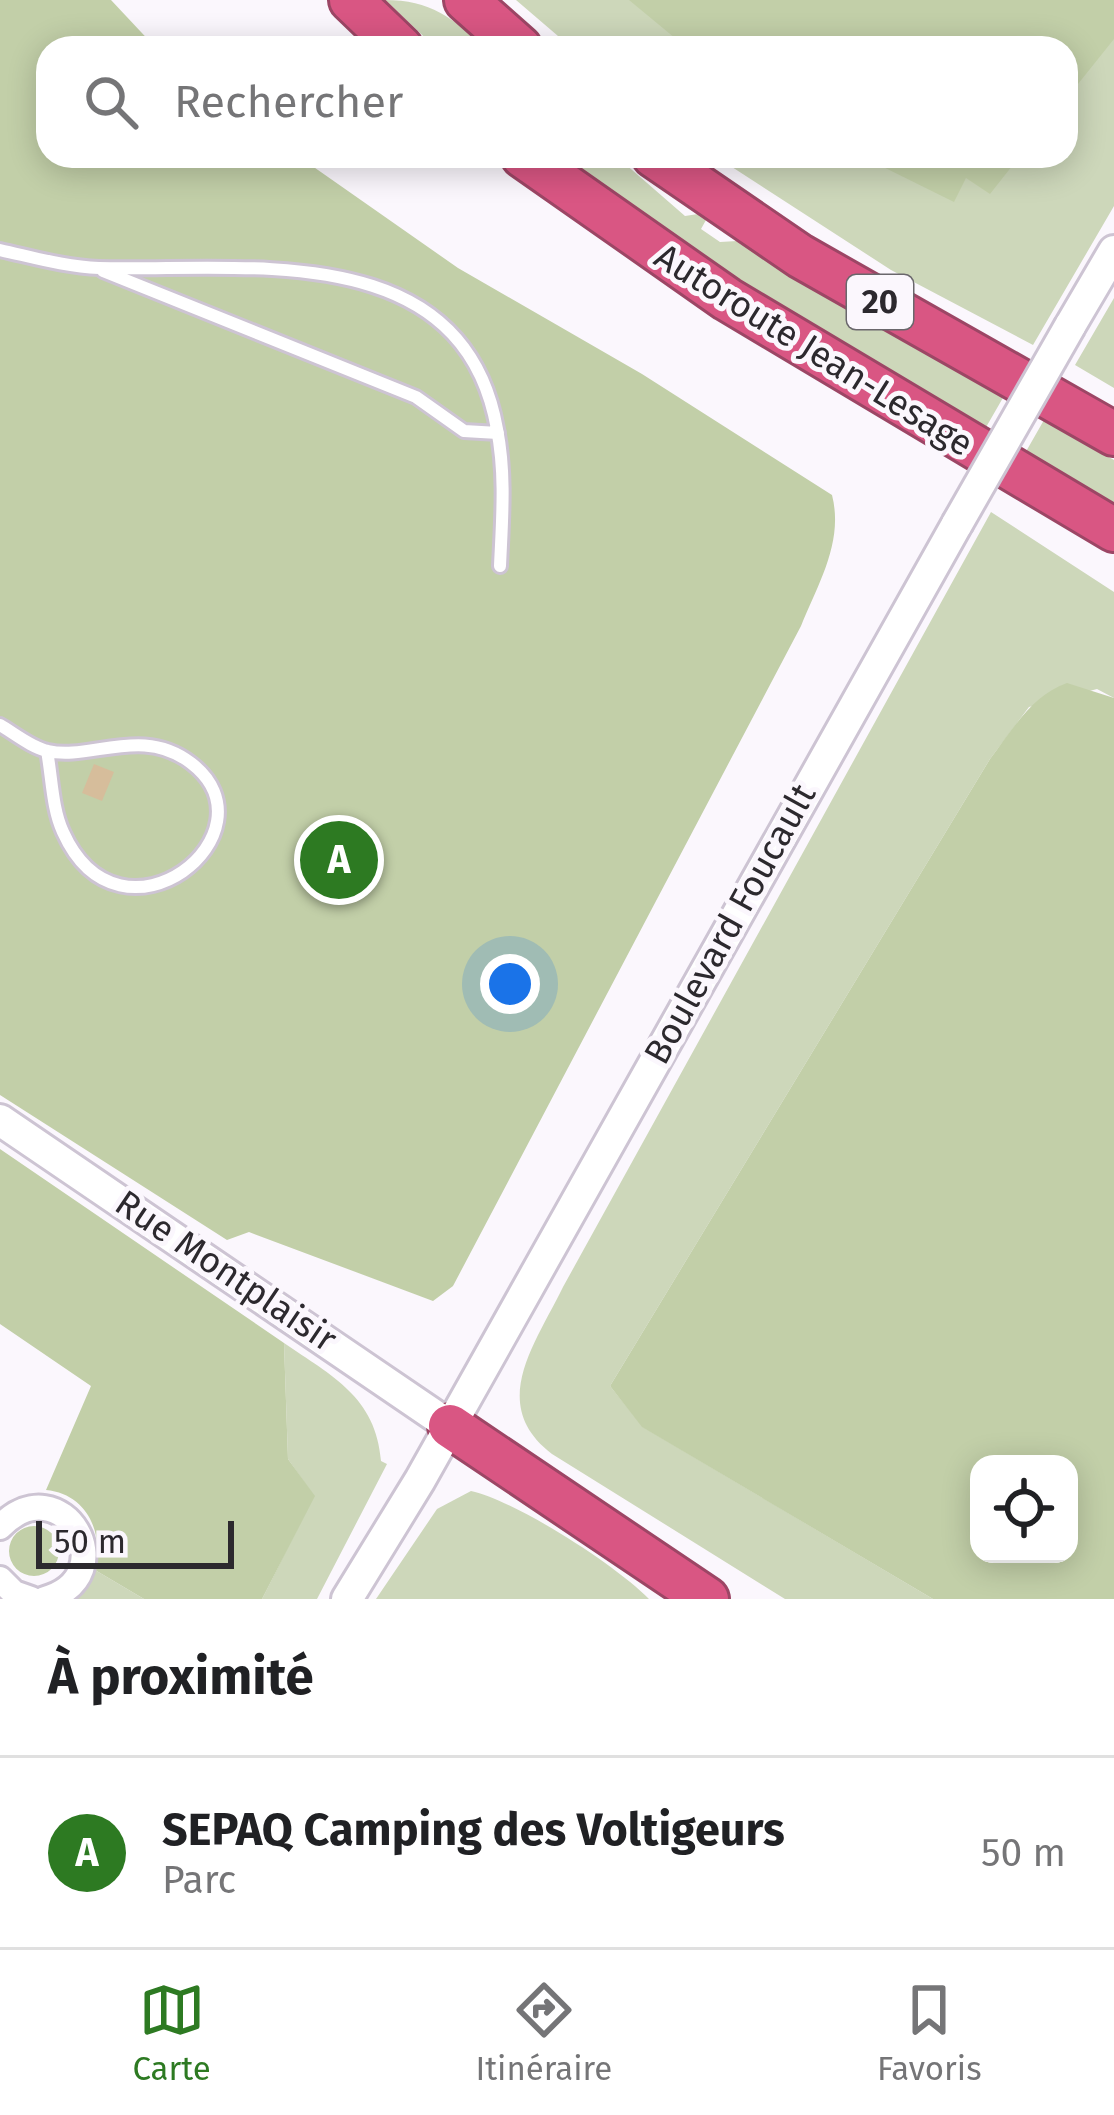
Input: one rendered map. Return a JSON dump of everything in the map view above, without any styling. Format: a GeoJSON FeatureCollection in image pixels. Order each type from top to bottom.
{"type":"FeatureCollection","features":[{"type":"Feature","properties":{"kind":"highway"},"geometry":{"type":"LineString","coordinates":[[351,0],[388,36]]}},
{"type":"Feature","properties":{"kind":"highway"},"geometry":{"type":"LineString","coordinates":[[466,0],[506,36]]}},
{"type":"Feature","properties":{"kind":"highway","name":"Autoroute Jean-Lesage"},"geometry":{"type":"LineString","coordinates":[[540,168],[688,274],[1114,530]]}},
{"type":"Feature","properties":{"kind":"highway","name":"Autoroute Jean-Lesage"},"geometry":{"type":"LineString","coordinates":[[672,168],[800,256],[1114,434]]}},
{"type":"Feature","properties":{"kind":"highway"},"geometry":{"type":"LineString","coordinates":[[1010,470],[1114,548]]}},
{"type":"Feature","properties":{"kind":"highway"},"geometry":{"type":"LineString","coordinates":[[450,1426],[707,1599]]}},
{"type":"Feature","properties":{"kind":"street","name":"Boulevard Foucault"},"geometry":{"type":"LineString","coordinates":[[347,1599],[450,1426],[1114,251]]}},
{"type":"Feature","properties":{"kind":"street","name":"Rue Montplaisir"},"geometry":{"type":"LineString","coordinates":[[0,1120],[450,1426]]}},
{"type":"Feature","properties":{"kind":"street"},"geometry":{"type":"LineString","coordinates":[[0,1527],[25,1509],[40,1507],[56,1510],[78,1530],[84,1560],[79,1575],[70,1587],[45,1599]]}},
{"type":"Feature","properties":{"kind":"street"},"geometry":{"type":"LineString","coordinates":[[0,1579],[14,1593],[31,1599]]}},
{"type":"Feature","properties":{"kind":"lane"},"geometry":{"type":"LineString","coordinates":[[0,250],[97,268],[275,266],[380,290],[427,312],[462,342],[498,433],[504,476],[500,566]]}},
{"type":"Feature","properties":{"kind":"lane"},"geometry":{"type":"LineString","coordinates":[[97,268],[416,398],[464,431],[498,433]]}},
{"type":"Feature","properties":{"kind":"lane"},"geometry":{"type":"LineString","coordinates":[[0,725],[47,751],[149,746],[178,754],[197,766],[212,788],[217,811],[199,859],[178,879],[157,886],[105,879],[64,835],[47,751]]}},
{"type":"Feature","properties":{"kind":"green space"},"geometry":{"type":"Polygon","coordinates":[[[0,0],[111,0],[145,36],[36,36],[36,168],[315,168],[458,268],[642,374],[832,495],[835,529],[801,626],[453,1286],[433,1301],[249,1232],[227,1240],[0,1095],[0,0]]]}},
{"type":"Feature","properties":{"kind":"green space"},"geometry":{"type":"Polygon","coordinates":[[[385,0],[415,3],[440,13],[472,36],[423,36],[385,0]]]}},
{"type":"Feature","properties":{"kind":"green space"},"geometry":{"type":"Polygon","coordinates":[[[516,0],[1114,0],[1114,206],[1033,345],[891,270],[734,168],[1078,168],[1078,36],[558,36],[516,0]]]}},
{"type":"Feature","properties":{"kind":"green space"},"geometry":{"type":"Polygon","coordinates":[[[629,0],[1114,0],[1114,39],[1078,84],[1078,36],[672,36],[629,0]]]}},
{"type":"Feature","properties":{"kind":"green space"},"geometry":{"type":"Polygon","coordinates":[[[578,168],[630,168],[685,216],[698,214],[706,220],[701,229],[720,242],[737,241],[1004,396],[985,429],[676,243],[578,168]]]}},
{"type":"Feature","properties":{"kind":"green space"},"geometry":{"type":"Polygon","coordinates":[[[885,168],[1011,168],[990,194],[966,178],[954,202],[885,168]]]}},
{"type":"Feature","properties":{"kind":"green space"},"geometry":{"type":"Polygon","coordinates":[[[1114,298],[1114,388],[1075,365],[1114,298]]]}},
{"type":"Feature","properties":{"kind":"green space"},"geometry":{"type":"Polygon","coordinates":[[[1044,420],[1114,460],[1114,505],[1024,455],[1044,420]]]}},
{"type":"Feature","properties":{"kind":"green space"},"geometry":{"type":"Polygon","coordinates":[[[991,512],[1114,592],[1114,698],[1097,689],[1029,707],[990,759],[610,1386],[643,1427],[933,1599],[785,1599],[552,1454],[523,1416],[523,1374],[563,1287],[991,512]]]}},
{"type":"Feature","properties":{"kind":"green space"},"geometry":{"type":"Polygon","coordinates":[[[1067,683],[1114,698],[1114,1599],[933,1599],[642,1427],[610,1386],[990,759],[1043,696],[1067,683]]]}},
{"type":"Feature","properties":{"kind":"green space"},"geometry":{"type":"Polygon","coordinates":[[[0,1149],[284,1343],[288,1459],[315,1496],[262,1599],[144,1599],[95,1570],[97,1543],[90,1518],[73,1499],[46,1490],[91,1386],[0,1324],[0,1149]]]}},
{"type":"Feature","properties":{"kind":"green space"},"geometry":{"type":"Polygon","coordinates":[[[284,1343],[334,1378],[361,1404],[381,1461],[387,1464],[317,1599],[262,1599],[314,1496],[288,1459],[284,1343]]]}},
{"type":"Feature","properties":{"kind":"green space"},"geometry":{"type":"Polygon","coordinates":[[[471,1491],[513,1507],[564,1536],[649,1599],[376,1599],[437,1509],[471,1491]]]}},
{"type":"Feature","properties":{"kind":"green space"},"geometry":{"type":"Polygon","coordinates":[[[34,1526],[52,1533],[59,1551],[52,1569],[34,1576],[16,1569],[9,1551],[16,1533],[34,1526]]]}},
{"type":"Feature","properties":{"kind":"green space"},"geometry":{"type":"Polygon","coordinates":[[[95,1570],[144,1599],[77,1599],[95,1570]]]}},
{"type":"Feature","properties":{"kind":"building"},"geometry":{"type":"Polygon","coordinates":[[[94,764],[114,772],[102,801],[82,793],[94,764]]]}},
{"type":"Feature","properties":{"kind":"place","name":"SEPAQ Camping des Voltigeurs"},"geometry":{"type":"Point","coordinates":[339,860]}}]}
